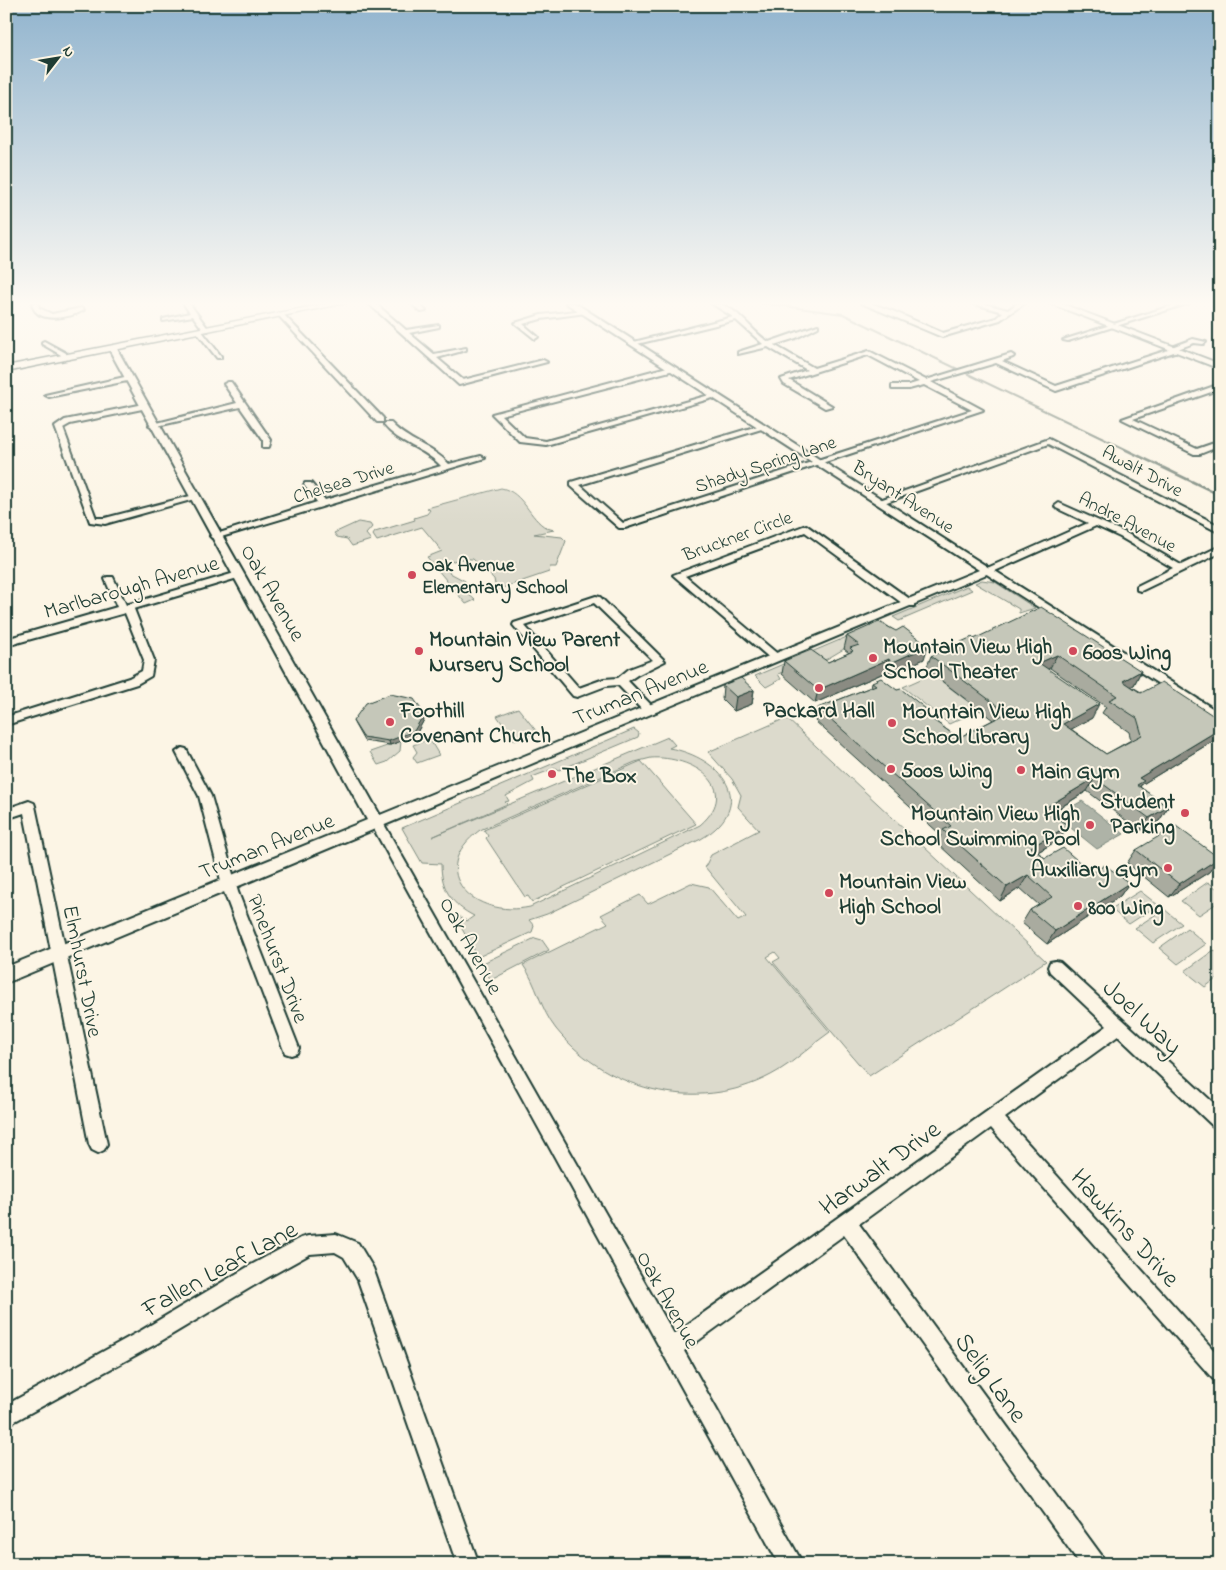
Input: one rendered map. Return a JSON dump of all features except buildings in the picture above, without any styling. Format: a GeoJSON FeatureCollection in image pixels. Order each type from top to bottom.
{"type":"FeatureCollection","features":[{"type":"Feature","properties":{"kind":"street"},"geometry":{"type":"LineString","coordinates":[[340,376],[395,433],[436,455],[447,466]]}},
{"type":"Feature","properties":{"kind":"street"},"geometry":{"type":"LineString","coordinates":[[454,376],[462,383],[488,376]]}},
{"type":"Feature","properties":{"kind":"street"},"geometry":{"type":"LineString","coordinates":[[640,376],[496,414],[523,440],[533,443],[546,443],[716,396]]}},
{"type":"Feature","properties":{"kind":"street","name":"Bryant Avenue"},"geometry":{"type":"LineString","coordinates":[[684,376],[1220,719]]}},
{"type":"Feature","properties":{"kind":"street"},"geometry":{"type":"LineString","coordinates":[[795,376],[785,380],[828,406]]}},
{"type":"Feature","properties":{"kind":"street"},"geometry":{"type":"LineString","coordinates":[[915,376],[926,382]]}},
{"type":"Feature","properties":{"kind":"street"},"geometry":{"type":"LineString","coordinates":[[895,387],[909,387],[945,376]]}},
{"type":"Feature","properties":{"kind":"street"},"geometry":{"type":"LineString","coordinates":[[1029,376],[1056,389],[1095,376]]}},
{"type":"Feature","properties":{"kind":"street"},"geometry":{"type":"LineString","coordinates":[[49,395],[129,378]]}},
{"type":"Feature","properties":{"kind":"street","name":"Oak Avenue"},"geometry":{"type":"LineString","coordinates":[[129,378],[215,536],[792,1564]]}},
{"type":"Feature","properties":{"kind":"street","name":"Shady Spring Lane"},"geometry":{"type":"LineString","coordinates":[[764,428],[574,484],[622,526],[978,410],[926,382]]}},
{"type":"Feature","properties":{"kind":"street"},"geometry":{"type":"LineString","coordinates":[[228,384],[267,440],[266,445]]}},
{"type":"Feature","properties":{"kind":"street"},"geometry":{"type":"LineString","coordinates":[[1220,386],[1126,419],[1197,452],[1220,443]]}},
{"type":"Feature","properties":{"kind":"street"},"geometry":{"type":"LineString","coordinates":[[153,424],[242,404]]}},
{"type":"Feature","properties":{"kind":"street"},"geometry":{"type":"LineString","coordinates":[[144,406],[68,422],[59,427],[93,520],[106,521],[194,498]]}},
{"type":"Feature","properties":{"kind":"street","name":"Awalt Drive"},"geometry":{"type":"LineString","coordinates":[[881,501],[1050,441],[1220,530]]}},
{"type":"Feature","properties":{"kind":"street","name":"Chelsea Drive"},"geometry":{"type":"LineString","coordinates":[[215,536],[447,466],[481,458]]}},
{"type":"Feature","properties":{"kind":"street"},"geometry":{"type":"LineString","coordinates":[[308,485],[323,503]]}},
{"type":"Feature","properties":{"kind":"street","name":"Andre Avenue"},"geometry":{"type":"LineString","coordinates":[[1059,506],[1070,509],[1095,523],[1123,535],[1180,568]]}},
{"type":"Feature","properties":{"kind":"street","name":"Truman Avenue"},"geometry":{"type":"LineString","coordinates":[[6,975],[910,604],[1095,523]]}},
{"type":"Feature","properties":{"kind":"street","name":"Bruckner Circle"},"geometry":{"type":"LineString","coordinates":[[776,658],[678,575],[806,528],[910,604]]}},
{"type":"Feature","properties":{"kind":"street"},"geometry":{"type":"LineString","coordinates":[[1141,588],[1220,549]]}},
{"type":"Feature","properties":{"kind":"street","name":"Marlbarough Avenue"},"geometry":{"type":"LineString","coordinates":[[6,643],[126,610],[238,575]]}},
{"type":"Feature","properties":{"kind":"street"},"geometry":{"type":"LineString","coordinates":[[6,721],[132,681],[147,673],[149,660],[110,579]]}},
{"type":"Feature","properties":{"kind":"street"},"geometry":{"type":"LineString","coordinates":[[596,598],[660,661],[633,672],[621,681],[604,683],[577,693],[518,625],[596,598]]}},
{"type":"Feature","properties":{"kind":"street"},"geometry":{"type":"LineString","coordinates":[[621,681],[649,710]]}},
{"type":"Feature","properties":{"kind":"street","name":"Pinehurst Drive"},"geometry":{"type":"LineString","coordinates":[[182,752],[205,796],[229,883],[291,1048]]}},
{"type":"Feature","properties":{"kind":"street","name":"Elmhurst Drive"},"geometry":{"type":"LineString","coordinates":[[6,814],[29,806],[98,1144]]}},
{"type":"Feature","properties":{"kind":"street","name":"Joel Way"},"geometry":{"type":"LineString","coordinates":[[1055,967],[1220,1121]]}},
{"type":"Feature","properties":{"kind":"street","name":"Harwalt Drive"},"geometry":{"type":"LineString","coordinates":[[670,1349],[1118,1027]]}},
{"type":"Feature","properties":{"kind":"street","name":"Hawkins Drive"},"geometry":{"type":"LineString","coordinates":[[992,1117],[1220,1372]]}},
{"type":"Feature","properties":{"kind":"street","name":"Selig Lane"},"geometry":{"type":"LineString","coordinates":[[846,1222],[1094,1564]]}},
{"type":"Feature","properties":{"kind":"street","name":"Fallen Leaf Lane"},"geometry":{"type":"LineString","coordinates":[[6,1416],[149,1337],[258,1272],[308,1245],[336,1243],[351,1250],[366,1275],[468,1564]]}},
{"type":"Feature","properties":{"kind":"shaded area"},"geometry":{"type":"Polygon","coordinates":[[[501,488],[509,490],[521,500],[535,519],[547,528],[554,530],[534,534],[562,537],[566,541],[556,567],[550,567],[549,572],[496,590],[494,579],[473,559],[459,559],[448,563],[446,568],[450,573],[465,581],[465,591],[475,600],[466,604],[427,557],[442,551],[422,527],[377,541],[373,535],[375,532],[415,520],[414,518],[427,514],[430,510],[427,508],[501,488]]]}},
{"type":"Feature","properties":{"kind":"shaded area"},"geometry":{"type":"Polygon","coordinates":[[[358,522],[370,524],[372,527],[366,534],[371,540],[352,546],[347,539],[337,537],[334,533],[358,522]]]}},
{"type":"Feature","properties":{"kind":"shaded area"},"geometry":{"type":"Polygon","coordinates":[[[982,580],[995,582],[1035,608],[1019,613],[1019,609],[975,583],[982,580]]]}},
{"type":"Feature","properties":{"kind":"shaded area"},"geometry":{"type":"Polygon","coordinates":[[[967,586],[972,590],[899,621],[893,617],[967,586]]]}},
{"type":"Feature","properties":{"kind":"shaded area"},"geometry":{"type":"Polygon","coordinates":[[[882,622],[900,635],[859,640],[815,666],[809,661],[778,674],[781,679],[766,687],[755,676],[882,622]]]}},
{"type":"Feature","properties":{"kind":"shaded area"},"geometry":{"type":"Polygon","coordinates":[[[932,674],[979,710],[949,724],[903,687],[932,674]]]}},
{"type":"Feature","properties":{"kind":"shaded area"},"geometry":{"type":"Polygon","coordinates":[[[518,708],[537,732],[515,741],[497,716],[518,708]]]}},
{"type":"Feature","properties":{"kind":"shaded area"},"geometry":{"type":"Polygon","coordinates":[[[786,718],[1046,961],[869,1076],[773,962],[780,958],[775,952],[767,957],[830,1032],[778,1071],[750,1084],[720,1092],[690,1094],[660,1091],[630,1082],[603,1069],[578,1051],[556,1029],[546,1013],[532,980],[523,965],[608,923],[601,915],[640,895],[648,904],[691,883],[709,887],[738,921],[746,917],[705,867],[711,855],[759,830],[738,807],[741,795],[732,779],[708,752],[786,718]]]}},
{"type":"Feature","properties":{"kind":"shaded area"},"geometry":{"type":"Polygon","coordinates":[[[634,729],[639,733],[638,737],[559,770],[556,768],[532,777],[534,781],[506,796],[509,801],[505,802],[507,804],[432,837],[668,737],[675,745],[669,748],[688,753],[704,761],[718,772],[727,784],[731,797],[728,811],[719,825],[701,839],[547,914],[529,920],[534,926],[532,932],[478,957],[454,915],[456,914],[467,921],[474,916],[460,907],[449,895],[443,881],[441,864],[422,863],[402,828],[634,729]],[[651,758],[635,762],[480,830],[464,846],[456,861],[456,876],[463,888],[475,899],[491,906],[509,909],[530,907],[700,825],[712,811],[717,798],[714,786],[707,776],[696,768],[666,758],[651,758]]]}},
{"type":"Feature","properties":{"kind":"shaded area"},"geometry":{"type":"Polygon","coordinates":[[[430,740],[439,755],[417,763],[413,757],[417,752],[413,745],[430,740]]]}},
{"type":"Feature","properties":{"kind":"shaded area"},"geometry":{"type":"Polygon","coordinates":[[[401,741],[400,751],[387,762],[378,765],[370,752],[401,741]]]}},
{"type":"Feature","properties":{"kind":"shaded area"},"geometry":{"type":"Polygon","coordinates":[[[641,761],[696,824],[532,902],[528,896],[525,897],[486,838],[488,836],[484,830],[641,761]]]}},
{"type":"Feature","properties":{"kind":"shaded area","name":"Mountain View High School Swimming Pool"},"geometry":{"type":"Polygon","coordinates":[[[1082,801],[1124,834],[1097,849],[1056,816],[1082,801]]]}},
{"type":"Feature","properties":{"kind":"shaded area"},"geometry":{"type":"Polygon","coordinates":[[[1208,882],[1220,891],[1220,901],[1199,915],[1181,901],[1208,882]]]}},
{"type":"Feature","properties":{"kind":"shaded area"},"geometry":{"type":"Polygon","coordinates":[[[1140,891],[1158,905],[1129,924],[1111,909],[1140,891]]]}},
{"type":"Feature","properties":{"kind":"shaded area"},"geometry":{"type":"Polygon","coordinates":[[[1164,909],[1182,924],[1153,943],[1135,928],[1164,909]]]}},
{"type":"Feature","properties":{"kind":"shaded area"},"geometry":{"type":"Polygon","coordinates":[[[1187,928],[1206,944],[1178,964],[1159,948],[1187,928]]]}},
{"type":"Feature","properties":{"kind":"shaded area"},"geometry":{"type":"Polygon","coordinates":[[[535,938],[542,940],[549,950],[491,980],[481,964],[535,938]]]}},
{"type":"Feature","properties":{"kind":"shaded area"},"geometry":{"type":"Polygon","coordinates":[[[1214,950],[1220,955],[1220,976],[1205,987],[1185,971],[1214,950]]]}},
{"type":"Feature","properties":{"kind":"waterway"},"geometry":{"type":"LineString","coordinates":[[973,376],[1116,445]]}},
{"type":"Feature","properties":{"kind":"waterway"},"geometry":{"type":"LineString","coordinates":[[1114,444],[1220,495]]}},
{"type":"Feature","properties":{"kind":"place","name":"Oak Avenue Elementary School"},"geometry":{"type":"Point","coordinates":[412,575]}},
{"type":"Feature","properties":{"kind":"place","name":"Mountain View Parent Nursery School"},"geometry":{"type":"Point","coordinates":[419,651]}},
{"type":"Feature","properties":{"kind":"place","name":"600s Wing"},"geometry":{"type":"Point","coordinates":[1073,651]}},
{"type":"Feature","properties":{"kind":"place","name":"Mountain View High School Theater"},"geometry":{"type":"Point","coordinates":[873,658]}},
{"type":"Feature","properties":{"kind":"place","name":"Packard Hall"},"geometry":{"type":"Point","coordinates":[819,688]}},
{"type":"Feature","properties":{"kind":"place","name":"Foothill Covenant Church"},"geometry":{"type":"Point","coordinates":[390,722]}},
{"type":"Feature","properties":{"kind":"place","name":"Mountain View High School Library"},"geometry":{"type":"Point","coordinates":[892,723]}},
{"type":"Feature","properties":{"kind":"place","name":"500s Wing"},"geometry":{"type":"Point","coordinates":[891,769]}},
{"type":"Feature","properties":{"kind":"place","name":"Main Gym"},"geometry":{"type":"Point","coordinates":[1021,770]}},
{"type":"Feature","properties":{"kind":"place","name":"The Box"},"geometry":{"type":"Point","coordinates":[552,774]}},
{"type":"Feature","properties":{"kind":"place","name":"Student Parking"},"geometry":{"type":"Point","coordinates":[1185,813]}},
{"type":"Feature","properties":{"kind":"place","name":"Mountain View High School Swimming Pool"},"geometry":{"type":"Point","coordinates":[1090,825]}},
{"type":"Feature","properties":{"kind":"place","name":"Auxiliary Gym"},"geometry":{"type":"Point","coordinates":[1168,868]}},
{"type":"Feature","properties":{"kind":"place","name":"Mountain View High School"},"geometry":{"type":"Point","coordinates":[829,893]}},
{"type":"Feature","properties":{"kind":"place","name":"800 Wing"},"geometry":{"type":"Point","coordinates":[1078,906]}}]}
